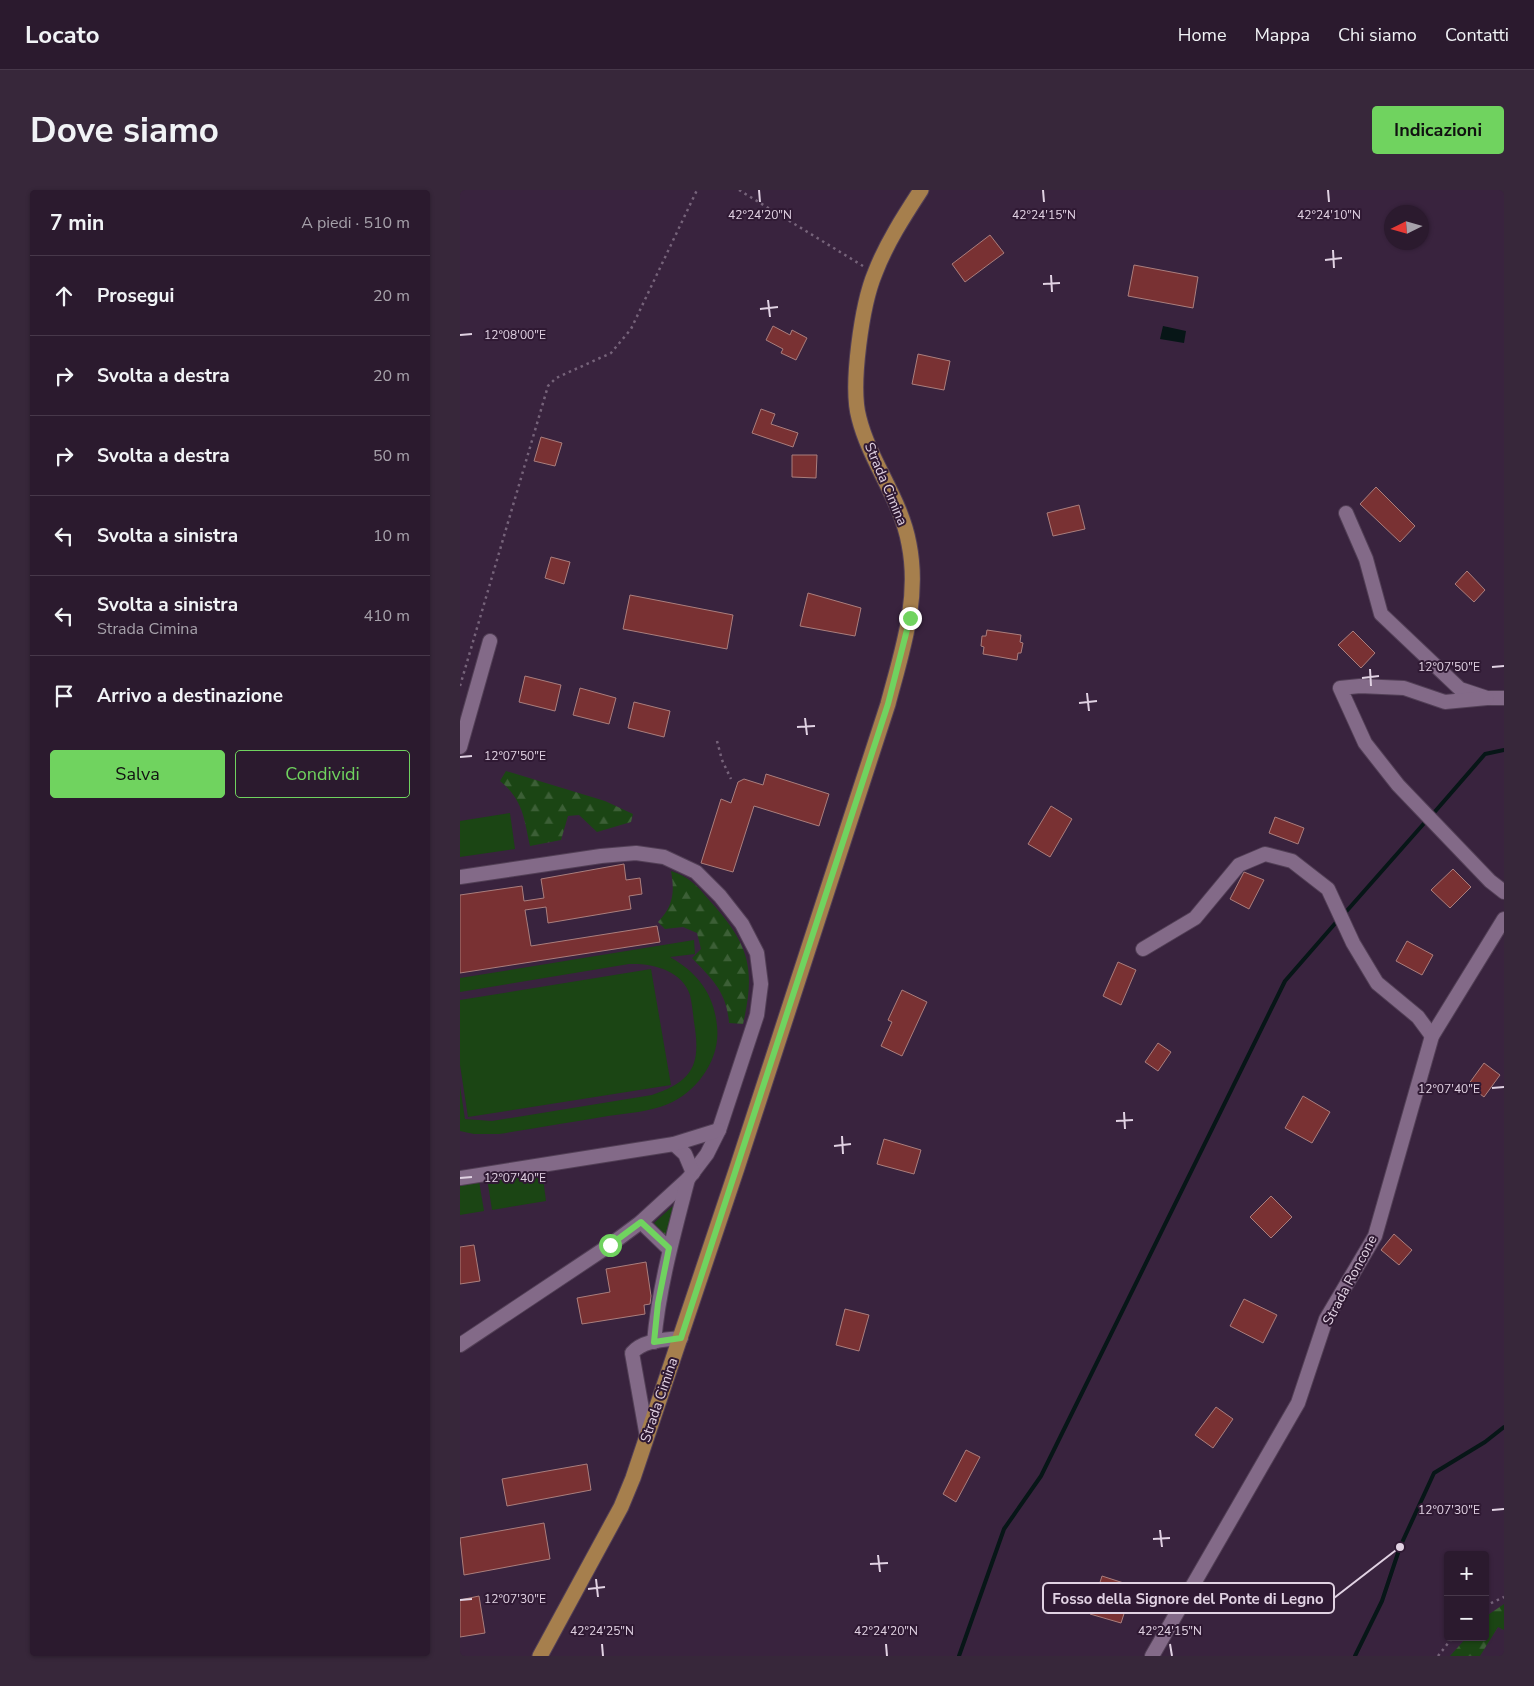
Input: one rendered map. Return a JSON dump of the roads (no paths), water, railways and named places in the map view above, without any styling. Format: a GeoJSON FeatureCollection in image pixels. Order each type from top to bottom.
{"type":"FeatureCollection","features":[{"type":"Feature","properties":{"kind":"main road","name":"Strada Cimina"},"geometry":{"type":"LineString","coordinates":[[540,1656],[621,1506],[646,1437],[681,1338],[885,713],[910,618],[913,592],[909,544],[895,502],[859,418],[855,390],[859,350],[874,273],[921,190]]}},
{"type":"Feature","properties":{"kind":"street"},"geometry":{"type":"LineString","coordinates":[[1346,513],[1366,558],[1381,614],[1460,689],[1486,698]]}},
{"type":"Feature","properties":{"kind":"street"},"geometry":{"type":"LineString","coordinates":[[460,747],[490,641]]}},
{"type":"Feature","properties":{"kind":"street"},"geometry":{"type":"LineString","coordinates":[[1504,698],[1445,702],[1404,688],[1360,686],[1340,688],[1365,743],[1398,785],[1490,881],[1504,892]]}},
{"type":"Feature","properties":{"kind":"street"},"geometry":{"type":"LineString","coordinates":[[460,877],[601,856],[636,853],[664,857],[696,872],[720,896],[742,924],[757,953],[761,984],[757,1015],[718,1130],[707,1154],[690,1176],[641,1222],[460,1345]]}},
{"type":"Feature","properties":{"kind":"street"},"geometry":{"type":"LineString","coordinates":[[1143,949],[1195,918],[1239,865],[1265,854],[1292,860],[1328,889],[1353,943],[1377,983],[1418,1017],[1432,1036]]}},
{"type":"Feature","properties":{"kind":"street","name":"Strada Roncone"},"geometry":{"type":"LineString","coordinates":[[1152,1656],[1298,1402],[1326,1319],[1374,1236],[1432,1036],[1504,919]]}},
{"type":"Feature","properties":{"kind":"street"},"geometry":{"type":"LineString","coordinates":[[460,1178],[674,1144],[718,1130]]}},
{"type":"Feature","properties":{"kind":"street"},"geometry":{"type":"LineString","coordinates":[[654,1342],[658,1303],[669,1248],[690,1176],[685,1154],[674,1144]]}},
{"type":"Feature","properties":{"kind":"street"},"geometry":{"type":"LineString","coordinates":[[641,1222],[669,1248]]}},
{"type":"Feature","properties":{"kind":"street"},"geometry":{"type":"LineString","coordinates":[[646,1437],[632,1353],[637,1347],[681,1338]]}},
{"type":"Feature","properties":{"kind":"waterway"},"geometry":{"type":"LineString","coordinates":[[1432,815],[1485,754],[1504,750]]}},
{"type":"Feature","properties":{"kind":"waterway"},"geometry":{"type":"LineString","coordinates":[[1344,914],[1427,820]]}},
{"type":"Feature","properties":{"kind":"waterway"},"geometry":{"type":"LineString","coordinates":[[959,1656],[1004,1529],[1041,1476],[1285,981],[1339,919]]}},
{"type":"Feature","properties":{"kind":"waterway"},"geometry":{"type":"LineString","coordinates":[[1355,1656],[1382,1601],[1400,1547],[1434,1473],[1485,1442],[1504,1427]]}},
{"type":"Feature","properties":{"kind":"place","name":"Fosso della Signore del Ponte di Legno"},"geometry":{"type":"Point","coordinates":[1400,1547]}}]}
